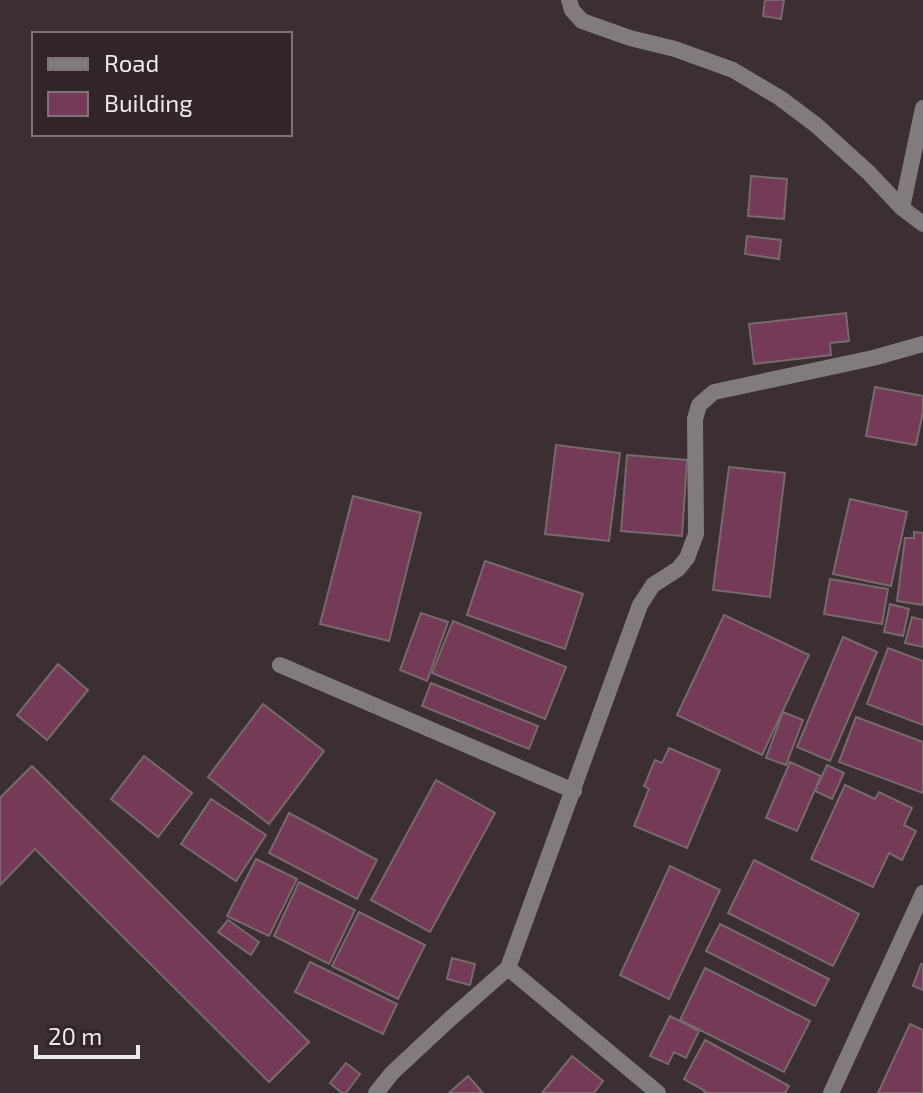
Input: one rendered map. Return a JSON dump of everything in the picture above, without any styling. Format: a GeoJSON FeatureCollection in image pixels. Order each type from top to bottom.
{"type":"FeatureCollection","features":[{"type":"Feature","properties":{"kind":"street"},"geometry":{"type":"LineString","coordinates":[[569,0],[572,10],[582,21],[733,70],[780,98],[816,125],[902,208],[923,224]]}},
{"type":"Feature","properties":{"kind":"street"},"geometry":{"type":"LineString","coordinates":[[902,208],[923,108]]}},
{"type":"Feature","properties":{"kind":"street"},"geometry":{"type":"LineString","coordinates":[[376,1093],[392,1073],[508,968],[640,605],[653,585],[678,569],[687,558],[696,534],[695,419],[699,405],[714,392],[873,358],[923,344]]}},
{"type":"Feature","properties":{"kind":"street"},"geometry":{"type":"LineString","coordinates":[[280,665],[574,791]]}},
{"type":"Feature","properties":{"kind":"street"},"geometry":{"type":"LineString","coordinates":[[831,1093],[923,893]]}},
{"type":"Feature","properties":{"kind":"street"},"geometry":{"type":"LineString","coordinates":[[508,968],[658,1093]]}},
{"type":"Feature","properties":{"kind":"building"},"geometry":{"type":"Polygon","coordinates":[[[765,0],[784,0],[781,19],[763,16],[765,0]]]}},
{"type":"Feature","properties":{"kind":"building"},"geometry":{"type":"Polygon","coordinates":[[[751,176],[787,179],[784,219],[748,216],[751,176]]]}},
{"type":"Feature","properties":{"kind":"building"},"geometry":{"type":"Polygon","coordinates":[[[747,236],[781,240],[779,259],[745,254],[747,236]]]}},
{"type":"Feature","properties":{"kind":"building"},"geometry":{"type":"Polygon","coordinates":[[[846,313],[849,341],[830,343],[831,355],[754,364],[749,324],[846,313]]]}},
{"type":"Feature","properties":{"kind":"building"},"geometry":{"type":"Polygon","coordinates":[[[875,387],[923,396],[916,445],[866,436],[875,387]]]}},
{"type":"Feature","properties":{"kind":"building"},"geometry":{"type":"Polygon","coordinates":[[[556,445],[620,453],[609,541],[545,534],[556,445]]]}},
{"type":"Feature","properties":{"kind":"building"},"geometry":{"type":"Polygon","coordinates":[[[627,455],[687,460],[682,536],[621,531],[627,455]]]}},
{"type":"Feature","properties":{"kind":"building"},"geometry":{"type":"Polygon","coordinates":[[[729,467],[785,473],[770,597],[713,590],[729,467]]]}},
{"type":"Feature","properties":{"kind":"building"},"geometry":{"type":"Polygon","coordinates":[[[353,496],[421,513],[389,641],[320,624],[353,496]]]}},
{"type":"Feature","properties":{"kind":"building"},"geometry":{"type":"Polygon","coordinates":[[[850,499],[907,512],[891,586],[833,574],[850,499]]]}},
{"type":"Feature","properties":{"kind":"building"},"geometry":{"type":"Polygon","coordinates":[[[914,532],[923,533],[923,605],[897,601],[905,538],[914,538],[914,532]]]}},
{"type":"Feature","properties":{"kind":"building"},"geometry":{"type":"Polygon","coordinates":[[[485,561],[583,594],[565,649],[467,615],[485,561]]]}},
{"type":"Feature","properties":{"kind":"building"},"geometry":{"type":"Polygon","coordinates":[[[830,579],[888,589],[882,624],[824,614],[830,579]]]}},
{"type":"Feature","properties":{"kind":"building"},"geometry":{"type":"Polygon","coordinates":[[[890,604],[909,609],[903,636],[884,632],[890,604]]]}},
{"type":"Feature","properties":{"kind":"building"},"geometry":{"type":"Polygon","coordinates":[[[421,613],[448,622],[427,681],[400,670],[421,613]]]}},
{"type":"Feature","properties":{"kind":"building"},"geometry":{"type":"Polygon","coordinates":[[[724,615],[809,655],[762,755],[677,715],[724,615]]]}},
{"type":"Feature","properties":{"kind":"building"},"geometry":{"type":"Polygon","coordinates":[[[912,617],[923,620],[923,647],[905,643],[912,617]]]}},
{"type":"Feature","properties":{"kind":"building"},"geometry":{"type":"Polygon","coordinates":[[[453,621],[566,667],[545,719],[432,673],[453,621]]]}},
{"type":"Feature","properties":{"kind":"building"},"geometry":{"type":"Polygon","coordinates":[[[843,637],[877,652],[830,761],[797,747],[843,637]]]}},
{"type":"Feature","properties":{"kind":"building"},"geometry":{"type":"Polygon","coordinates":[[[888,648],[923,661],[923,725],[867,704],[888,648]]]}},
{"type":"Feature","properties":{"kind":"building"},"geometry":{"type":"Polygon","coordinates":[[[58,664],[88,690],[47,740],[17,715],[58,664]]]}},
{"type":"Feature","properties":{"kind":"building"},"geometry":{"type":"Polygon","coordinates":[[[431,683],[538,726],[529,749],[422,706],[431,683]]]}},
{"type":"Feature","properties":{"kind":"building"},"geometry":{"type":"Polygon","coordinates":[[[263,704],[324,751],[269,824],[208,777],[263,704]]]}},
{"type":"Feature","properties":{"kind":"building"},"geometry":{"type":"Polygon","coordinates":[[[783,712],[803,720],[786,765],[766,758],[783,712]]]}},
{"type":"Feature","properties":{"kind":"building"},"geometry":{"type":"Polygon","coordinates":[[[856,717],[923,742],[923,793],[839,762],[856,717]]]}},
{"type":"Feature","properties":{"kind":"building"},"geometry":{"type":"Polygon","coordinates":[[[669,748],[720,770],[687,848],[634,826],[649,789],[644,786],[655,760],[662,763],[669,748]]]}},
{"type":"Feature","properties":{"kind":"building"},"geometry":{"type":"Polygon","coordinates":[[[144,756],[192,793],[158,837],[111,799],[144,756]]]}},
{"type":"Feature","properties":{"kind":"building"},"geometry":{"type":"Polygon","coordinates":[[[790,762],[821,776],[797,831],[766,818],[790,762]]]}},
{"type":"Feature","properties":{"kind":"building"},"geometry":{"type":"Polygon","coordinates":[[[827,765],[844,773],[832,799],[815,791],[827,765]]]}},
{"type":"Feature","properties":{"kind":"building"},"geometry":{"type":"Polygon","coordinates":[[[32,766],[309,1042],[269,1082],[35,849],[0,885],[0,798],[32,766]]]}},
{"type":"Feature","properties":{"kind":"building"},"geometry":{"type":"Polygon","coordinates":[[[436,780],[495,813],[430,932],[371,900],[436,780]]]}},
{"type":"Feature","properties":{"kind":"building"},"geometry":{"type":"Polygon","coordinates":[[[845,785],[875,799],[879,792],[912,808],[904,825],[916,831],[902,860],[889,853],[873,887],[811,859],[845,785]]]}},
{"type":"Feature","properties":{"kind":"building"},"geometry":{"type":"Polygon","coordinates":[[[211,799],[266,835],[236,881],[181,844],[211,799]]]}},
{"type":"Feature","properties":{"kind":"building"},"geometry":{"type":"Polygon","coordinates":[[[289,813],[377,860],[357,899],[269,853],[289,813]]]}},
{"type":"Feature","properties":{"kind":"building"},"geometry":{"type":"Polygon","coordinates":[[[256,859],[297,879],[269,936],[227,916],[256,859]]]}},
{"type":"Feature","properties":{"kind":"building"},"geometry":{"type":"Polygon","coordinates":[[[754,860],[859,914],[833,966],[728,913],[754,860]]]}},
{"type":"Feature","properties":{"kind":"building"},"geometry":{"type":"Polygon","coordinates":[[[670,866],[720,890],[669,999],[620,975],[670,866]]]}},
{"type":"Feature","properties":{"kind":"building"},"geometry":{"type":"Polygon","coordinates":[[[299,882],[355,910],[329,964],[274,936],[299,882]]]}},
{"type":"Feature","properties":{"kind":"building"},"geometry":{"type":"Polygon","coordinates":[[[359,912],[425,945],[398,999],[332,966],[359,912]]]}},
{"type":"Feature","properties":{"kind":"building"},"geometry":{"type":"Polygon","coordinates":[[[228,920],[259,942],[251,955],[218,932],[228,920]]]}},
{"type":"Feature","properties":{"kind":"building"},"geometry":{"type":"Polygon","coordinates":[[[720,924],[829,979],[815,1006],[706,951],[720,924]]]}},
{"type":"Feature","properties":{"kind":"building"},"geometry":{"type":"Polygon","coordinates":[[[452,958],[475,964],[470,985],[447,979],[452,958]]]}},
{"type":"Feature","properties":{"kind":"building"},"geometry":{"type":"Polygon","coordinates":[[[310,962],[397,1004],[383,1034],[295,992],[310,962]]]}},
{"type":"Feature","properties":{"kind":"building"},"geometry":{"type":"Polygon","coordinates":[[[923,964],[923,990],[913,986],[923,964]]]}},
{"type":"Feature","properties":{"kind":"building"},"geometry":{"type":"Polygon","coordinates":[[[705,968],[810,1021],[784,1072],[680,1020],[705,968]]]}},
{"type":"Feature","properties":{"kind":"building"},"geometry":{"type":"Polygon","coordinates":[[[670,1016],[699,1031],[686,1058],[674,1052],[668,1064],[650,1056],[670,1016]]]}},
{"type":"Feature","properties":{"kind":"building"},"geometry":{"type":"Polygon","coordinates":[[[910,1024],[923,1030],[923,1093],[878,1093],[910,1024]]]}},
{"type":"Feature","properties":{"kind":"building"},"geometry":{"type":"Polygon","coordinates":[[[705,1040],[789,1086],[785,1093],[704,1093],[684,1079],[705,1040]]]}},
{"type":"Feature","properties":{"kind":"building"},"geometry":{"type":"Polygon","coordinates":[[[572,1056],[603,1081],[594,1093],[542,1093],[572,1056]]]}},
{"type":"Feature","properties":{"kind":"building"},"geometry":{"type":"Polygon","coordinates":[[[346,1063],[360,1074],[346,1093],[342,1093],[330,1083],[346,1063]]]}},
{"type":"Feature","properties":{"kind":"building"},"geometry":{"type":"Polygon","coordinates":[[[468,1076],[483,1093],[449,1093],[468,1076]]]}}]}
